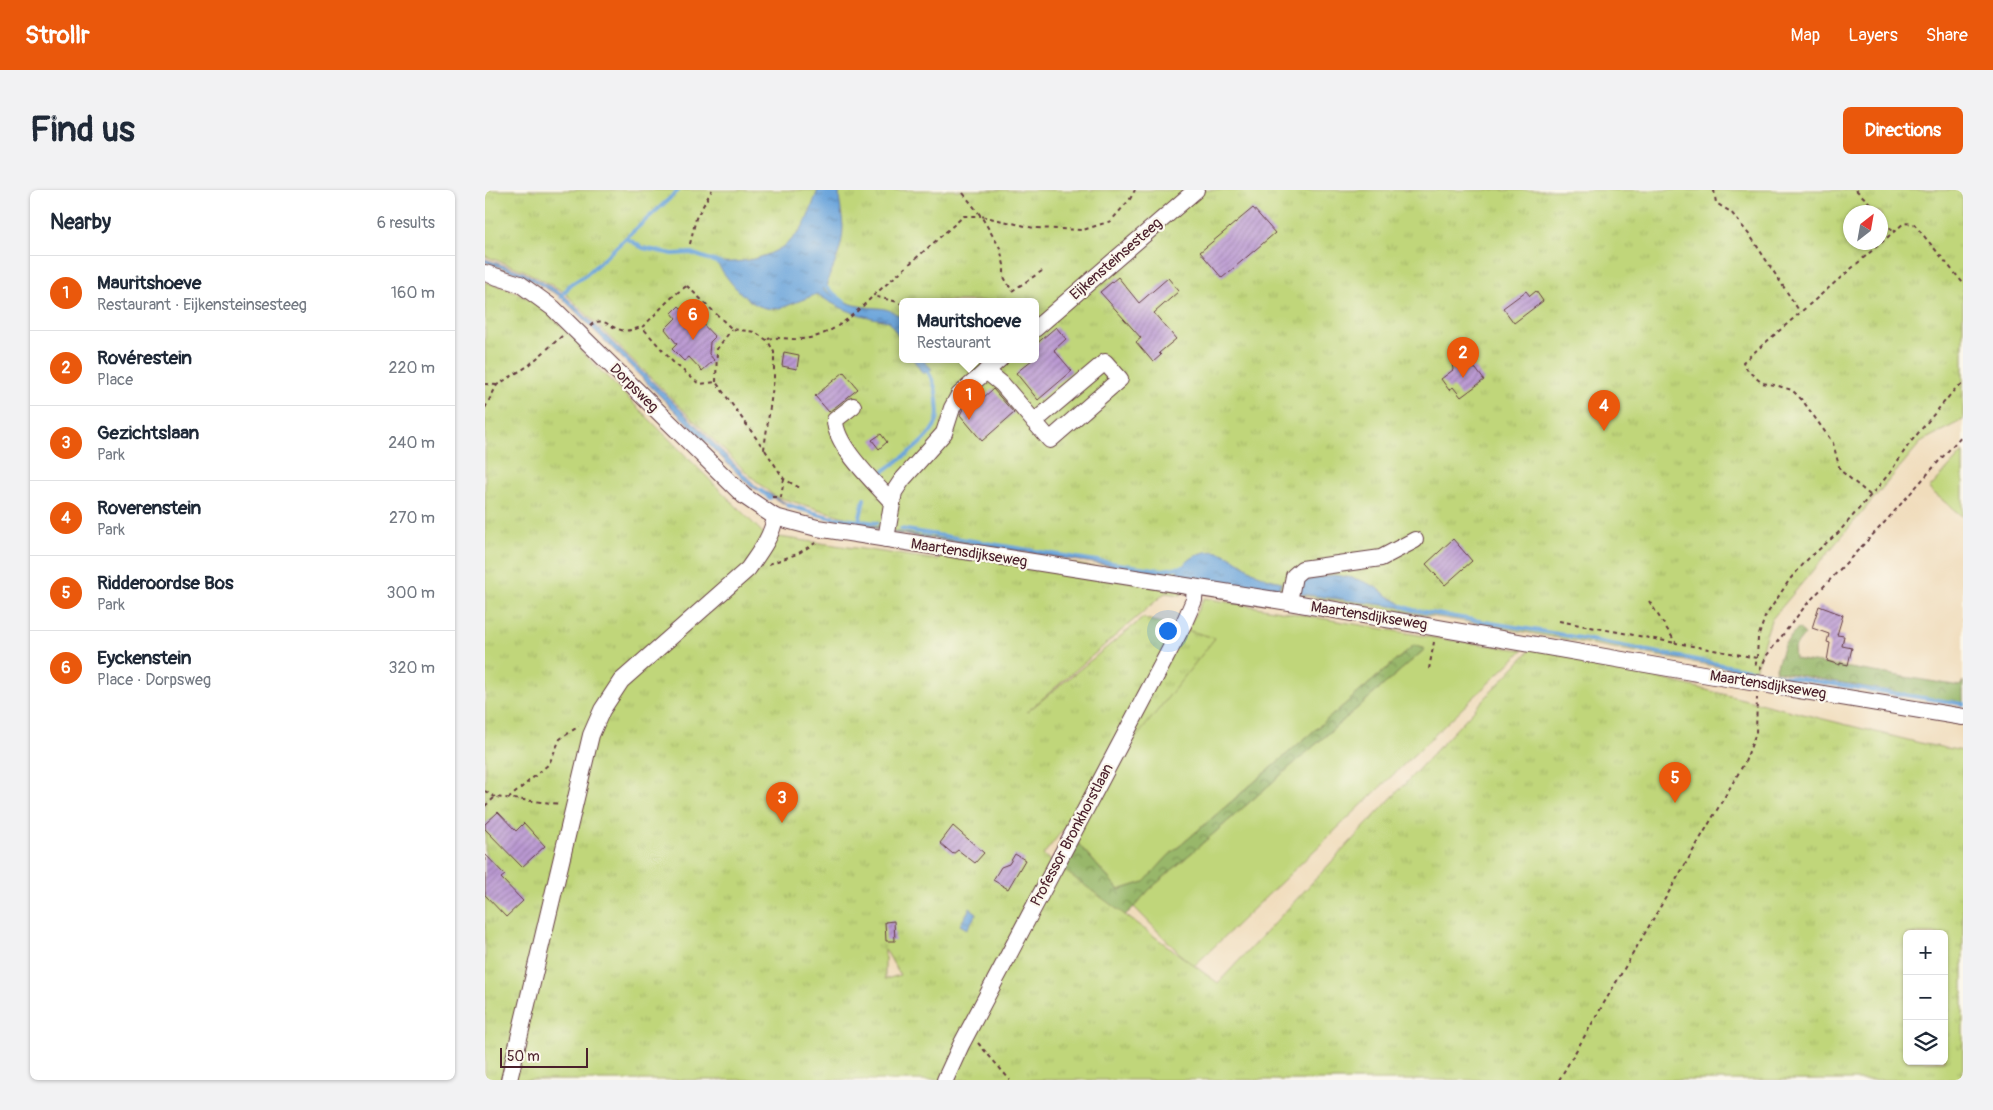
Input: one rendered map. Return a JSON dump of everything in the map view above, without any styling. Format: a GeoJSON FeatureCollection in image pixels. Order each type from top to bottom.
{"type":"FeatureCollection","features":[{"type":"Feature","properties":{"kind":"street","name":"Eijkensteinsesteeg"},"geometry":{"type":"LineString","coordinates":[[1039,325],[1196,190]]}},
{"type":"Feature","properties":{"kind":"street","name":"Dorpsweg"},"geometry":{"type":"LineString","coordinates":[[485,273],[520,284],[553,308],[734,487],[775,517]]}},
{"type":"Feature","properties":{"kind":"street"},"geometry":{"type":"LineString","coordinates":[[985,371],[1002,384],[1034,422],[1050,440],[1120,379],[1105,362],[1034,422]]}},
{"type":"Feature","properties":{"kind":"street"},"geometry":{"type":"LineString","coordinates":[[885,539],[894,492],[908,472],[944,433],[952,408],[959,395],[995,363]]}},
{"type":"Feature","properties":{"kind":"street"},"geometry":{"type":"LineString","coordinates":[[853,406],[835,420],[835,429],[851,455],[892,502]]}},
{"type":"Feature","properties":{"kind":"street","name":"Maartensdijkseweg"},"geometry":{"type":"LineString","coordinates":[[775,517],[817,528],[1289,602],[1758,690],[1963,717]]}},
{"type":"Feature","properties":{"kind":"street"},"geometry":{"type":"LineString","coordinates":[[509,1080],[576,806],[591,736],[602,710],[621,681],[748,569],[763,548],[774,524],[775,517]]}},
{"type":"Feature","properties":{"kind":"street"},"geometry":{"type":"LineString","coordinates":[[1289,602],[1294,576],[1301,570],[1381,558],[1415,540]]}},
{"type":"Feature","properties":{"kind":"street","name":"Professor Bronkhorstlaan"},"geometry":{"type":"LineString","coordinates":[[945,1080],[968,1032],[1185,623],[1195,588]]}},
{"type":"Feature","properties":{"kind":"path"},"geometry":{"type":"LineString","coordinates":[[690,244],[696,218],[712,190]]}},
{"type":"Feature","properties":{"kind":"path"},"geometry":{"type":"LineString","coordinates":[[766,340],[771,338],[789,340],[815,338],[834,328],[864,305],[964,216],[981,216],[1034,228],[1083,230],[1111,221],[1130,200],[1135,190]]}},
{"type":"Feature","properties":{"kind":"path"},"geometry":{"type":"LineString","coordinates":[[1714,190],[1716,203],[1731,212],[1751,237],[1799,312]]}},
{"type":"Feature","properties":{"kind":"path"},"geometry":{"type":"LineString","coordinates":[[1856,190],[1872,205]]}},
{"type":"Feature","properties":{"kind":"path"},"geometry":{"type":"LineString","coordinates":[[963,192],[981,216],[1000,248],[1004,265],[1004,277],[1012,290],[1042,271]]}},
{"type":"Feature","properties":{"kind":"path"},"geometry":{"type":"LineString","coordinates":[[1870,495],[1840,470],[1833,443],[1803,401],[1792,390],[1762,383],[1748,371],[1743,362],[1904,223],[1914,224],[1963,283]]}},
{"type":"Feature","properties":{"kind":"path"},"geometry":{"type":"LineString","coordinates":[[1888,225],[1893,232]]}},
{"type":"Feature","properties":{"kind":"path"},"geometry":{"type":"LineString","coordinates":[[593,323],[604,321],[621,330],[642,327],[658,313],[672,295],[687,286],[732,329],[755,332],[766,340],[774,352],[774,379],[766,426],[765,450]]}},
{"type":"Feature","properties":{"kind":"path"},"geometry":{"type":"LineString","coordinates":[[873,296],[899,303]]}},
{"type":"Feature","properties":{"kind":"path"},"geometry":{"type":"LineString","coordinates":[[485,408],[497,385],[529,366],[547,352],[571,326]]}},
{"type":"Feature","properties":{"kind":"path"},"geometry":{"type":"LineString","coordinates":[[642,327],[673,362],[699,384],[716,382]]}},
{"type":"Feature","properties":{"kind":"path"},"geometry":{"type":"LineString","coordinates":[[732,329],[717,349],[716,382],[765,450],[783,479],[800,488]]}},
{"type":"Feature","properties":{"kind":"path"},"geometry":{"type":"LineString","coordinates":[[485,384],[497,385]]}},
{"type":"Feature","properties":{"kind":"path"},"geometry":{"type":"LineString","coordinates":[[1756,666],[1759,638],[1765,617],[1790,579],[1808,559],[1838,533],[1889,474],[1909,444],[1956,388],[1963,384]]}},
{"type":"Feature","properties":{"kind":"path"},"geometry":{"type":"LineString","coordinates":[[1559,1080],[1745,762],[1756,733],[1760,668],[1763,662],[1806,605],[1885,523],[1963,434]]}},
{"type":"Feature","properties":{"kind":"path"},"geometry":{"type":"LineString","coordinates":[[771,497],[781,497],[783,479]]}},
{"type":"Feature","properties":{"kind":"path"},"geometry":{"type":"LineString","coordinates":[[748,569],[758,569],[797,554],[818,542]]}},
{"type":"Feature","properties":{"kind":"path"},"geometry":{"type":"LineString","coordinates":[[1649,601],[1676,643]]}},
{"type":"Feature","properties":{"kind":"path"},"geometry":{"type":"LineString","coordinates":[[1559,621],[1757,658]]}},
{"type":"Feature","properties":{"kind":"path"},"geometry":{"type":"LineString","coordinates":[[1429,669],[1434,638]]}},
{"type":"Feature","properties":{"kind":"path"},"geometry":{"type":"LineString","coordinates":[[508,799],[549,764],[559,739],[581,725]]}},
{"type":"Feature","properties":{"kind":"path"},"geometry":{"type":"LineString","coordinates":[[485,791],[495,797],[576,806]]}},
{"type":"Feature","properties":{"kind":"path"},"geometry":{"type":"LineString","coordinates":[[485,806],[495,797]]}},
{"type":"Feature","properties":{"kind":"path"},"geometry":{"type":"LineString","coordinates":[[968,1032],[1010,1080]]}},
{"type":"Feature","properties":{"kind":"green space"},"geometry":{"type":"Polygon","coordinates":[[[485,190],[1963,190],[1963,420],[1922,441],[1771,620],[1754,673],[1469,622],[895,532],[774,496],[747,473],[563,291],[523,270],[485,256],[485,190]]]}},
{"type":"Feature","properties":{"kind":"green space"},"geometry":{"type":"Polygon","coordinates":[[[485,282],[507,288],[537,303],[579,343],[581,351],[765,535],[938,560],[941,543],[1188,582],[1181,595],[1165,593],[1027,712],[1143,618],[1215,638],[1043,855],[1218,983],[1533,647],[1924,744],[1963,751],[1963,1080],[485,1080],[485,282]],[[885,949],[885,979],[900,975],[885,949]]]}},
{"type":"Feature","properties":{"kind":"green space"},"geometry":{"type":"Polygon","coordinates":[[[1963,452],[1963,517],[1929,489],[1963,452]]]}},
{"type":"Feature","properties":{"kind":"green space"},"geometry":{"type":"Polygon","coordinates":[[[1204,598],[1442,639],[1523,650],[1193,967],[1134,907],[1149,890],[1425,649],[1414,645],[1168,856],[1145,882],[1119,890],[1074,839],[1204,598]]]}},
{"type":"Feature","properties":{"kind":"green space"},"geometry":{"type":"Polygon","coordinates":[[[1798,628],[1805,634],[1794,648],[1795,659],[1960,686],[1963,681],[1963,704],[1775,671],[1784,645],[1798,628]]]}},
{"type":"Feature","properties":{"kind":"green space"},"geometry":{"type":"Polygon","coordinates":[[[1414,645],[1425,649],[1149,890],[1134,907],[984,1041],[1074,839],[1119,890],[1144,882],[1168,856],[1414,645]]]}},
{"type":"Feature","properties":{"kind":"water"},"geometry":{"type":"Polygon","coordinates":[[[818,190],[839,190],[843,226],[842,240],[839,253],[828,279],[828,285],[823,289],[849,303],[887,310],[898,315],[899,337],[889,321],[851,312],[817,294],[784,307],[773,309],[753,303],[736,289],[716,262],[753,259],[776,251],[795,236],[810,213],[818,190]]]}},
{"type":"Feature","properties":{"kind":"water"},"geometry":{"type":"Polygon","coordinates":[[[485,259],[523,272],[562,293],[758,488],[784,502],[807,510],[895,532],[1175,574],[1192,558],[1199,554],[1213,551],[1229,556],[1262,576],[1282,582],[1278,590],[894,533],[805,511],[783,503],[750,486],[560,296],[522,275],[485,262],[485,259]]]}},
{"type":"Feature","properties":{"kind":"water"},"geometry":{"type":"Polygon","coordinates":[[[916,363],[926,363],[932,369],[923,374],[916,363]]]}},
{"type":"Feature","properties":{"kind":"water"},"geometry":{"type":"Polygon","coordinates":[[[1333,575],[1356,579],[1369,584],[1405,608],[1294,593],[1301,581],[1333,575]]]}},
{"type":"Feature","properties":{"kind":"water"},"geometry":{"type":"Polygon","coordinates":[[[970,908],[977,913],[967,929],[960,925],[970,908]]]}},
{"type":"Feature","properties":{"kind":"building"},"geometry":{"type":"Polygon","coordinates":[[[1253,208],[1275,233],[1222,278],[1200,252],[1253,208]]]}},
{"type":"Feature","properties":{"kind":"building"},"geometry":{"type":"Polygon","coordinates":[[[1118,277],[1139,303],[1168,278],[1179,291],[1154,313],[1176,339],[1159,353],[1161,355],[1153,362],[1136,342],[1141,338],[1100,292],[1118,277]]]}},
{"type":"Feature","properties":{"kind":"building"},"geometry":{"type":"Polygon","coordinates":[[[1526,291],[1530,296],[1536,291],[1543,301],[1514,323],[1503,308],[1526,291]]]}},
{"type":"Feature","properties":{"kind":"building"},"geometry":{"type":"Polygon","coordinates":[[[679,306],[696,324],[699,320],[715,337],[710,342],[709,354],[714,360],[702,371],[689,357],[684,361],[672,349],[677,344],[665,329],[676,318],[672,313],[679,306]]]}},
{"type":"Feature","properties":{"kind":"building"},"geometry":{"type":"Polygon","coordinates":[[[1056,327],[1066,339],[1054,350],[1072,371],[1038,400],[1016,373],[1028,363],[1039,363],[1039,342],[1056,327]]]}},
{"type":"Feature","properties":{"kind":"building"},"geometry":{"type":"Polygon","coordinates":[[[784,352],[799,355],[797,369],[782,366],[784,352]]]}},
{"type":"Feature","properties":{"kind":"building"},"geometry":{"type":"Polygon","coordinates":[[[1452,362],[1476,369],[1484,380],[1461,397],[1453,387],[1449,390],[1441,379],[1453,370],[1452,362]]]}},
{"type":"Feature","properties":{"kind":"building"},"geometry":{"type":"Polygon","coordinates":[[[844,372],[858,389],[829,412],[815,396],[844,372]]]}},
{"type":"Feature","properties":{"kind":"building"},"geometry":{"type":"Polygon","coordinates":[[[993,389],[1014,413],[982,441],[960,415],[967,401],[978,392],[983,398],[993,389]]]}},
{"type":"Feature","properties":{"kind":"building"},"geometry":{"type":"Polygon","coordinates":[[[881,434],[887,442],[879,449],[872,440],[881,434]]]}},
{"type":"Feature","properties":{"kind":"building"},"geometry":{"type":"Polygon","coordinates":[[[1453,539],[1472,561],[1445,585],[1426,564],[1453,539]]]}},
{"type":"Feature","properties":{"kind":"building"},"geometry":{"type":"Polygon","coordinates":[[[1819,606],[1843,615],[1837,635],[1844,636],[1842,646],[1852,648],[1848,665],[1827,661],[1830,643],[1827,642],[1829,634],[1812,628],[1819,606]]]}},
{"type":"Feature","properties":{"kind":"building"},"geometry":{"type":"Polygon","coordinates":[[[498,812],[516,831],[524,823],[545,846],[522,867],[485,829],[485,824],[498,812]]]}},
{"type":"Feature","properties":{"kind":"building"},"geometry":{"type":"Polygon","coordinates":[[[953,826],[984,853],[975,863],[958,850],[953,854],[940,843],[953,826]]]}},
{"type":"Feature","properties":{"kind":"building"},"geometry":{"type":"Polygon","coordinates":[[[485,854],[505,875],[501,878],[523,901],[506,917],[485,895],[485,854]]]}},
{"type":"Feature","properties":{"kind":"building"},"geometry":{"type":"Polygon","coordinates":[[[1015,854],[1025,860],[1008,889],[993,880],[1001,867],[1009,864],[1015,854]]]}},
{"type":"Feature","properties":{"kind":"building"},"geometry":{"type":"Polygon","coordinates":[[[894,921],[895,941],[886,941],[885,922],[894,921]]]}},
{"type":"Feature","properties":{"kind":"waterway"},"geometry":{"type":"LineString","coordinates":[[626,238],[679,190]]}},
{"type":"Feature","properties":{"kind":"waterway"},"geometry":{"type":"LineString","coordinates":[[561,297],[570,285],[586,275],[626,238],[643,248],[673,254],[691,253],[722,264]]}},
{"type":"Feature","properties":{"kind":"waterway"},"geometry":{"type":"LineString","coordinates":[[823,285],[844,302]]}},
{"type":"Feature","properties":{"kind":"waterway"},"geometry":{"type":"LineString","coordinates":[[877,476],[920,444],[937,420],[938,410],[935,387],[925,368]]}},
{"type":"Feature","properties":{"kind":"waterway"},"geometry":{"type":"LineString","coordinates":[[760,490],[770,498]]}},
{"type":"Feature","properties":{"kind":"waterway"},"geometry":{"type":"LineString","coordinates":[[859,522],[864,499]]}},
{"type":"Feature","properties":{"kind":"waterway"},"geometry":{"type":"LineString","coordinates":[[787,505],[828,517],[877,523]]}},
{"type":"Feature","properties":{"kind":"waterway"},"geometry":{"type":"LineString","coordinates":[[901,529],[1162,570],[1183,567]]}},
{"type":"Feature","properties":{"kind":"waterway"},"geometry":{"type":"LineString","coordinates":[[1402,606],[1413,610],[1564,635],[1781,676],[1963,704]]}},
{"type":"Feature","properties":{"kind":"place","name":"Eyckenstein"},"geometry":{"type":"Point","coordinates":[693,340]}},
{"type":"Feature","properties":{"kind":"place","name":"Rovérestein"},"geometry":{"type":"Point","coordinates":[1463,378]}},
{"type":"Feature","properties":{"kind":"place","name":"Mauritshoeve"},"geometry":{"type":"Point","coordinates":[969,420]}},
{"type":"Feature","properties":{"kind":"place","name":"Roverenstein"},"geometry":{"type":"Point","coordinates":[1604,431]}},
{"type":"Feature","properties":{"kind":"place","name":"Ridderoordse Bos"},"geometry":{"type":"Point","coordinates":[1675,803]}},
{"type":"Feature","properties":{"kind":"place","name":"Gezichtslaan"},"geometry":{"type":"Point","coordinates":[782,823]}}]}
